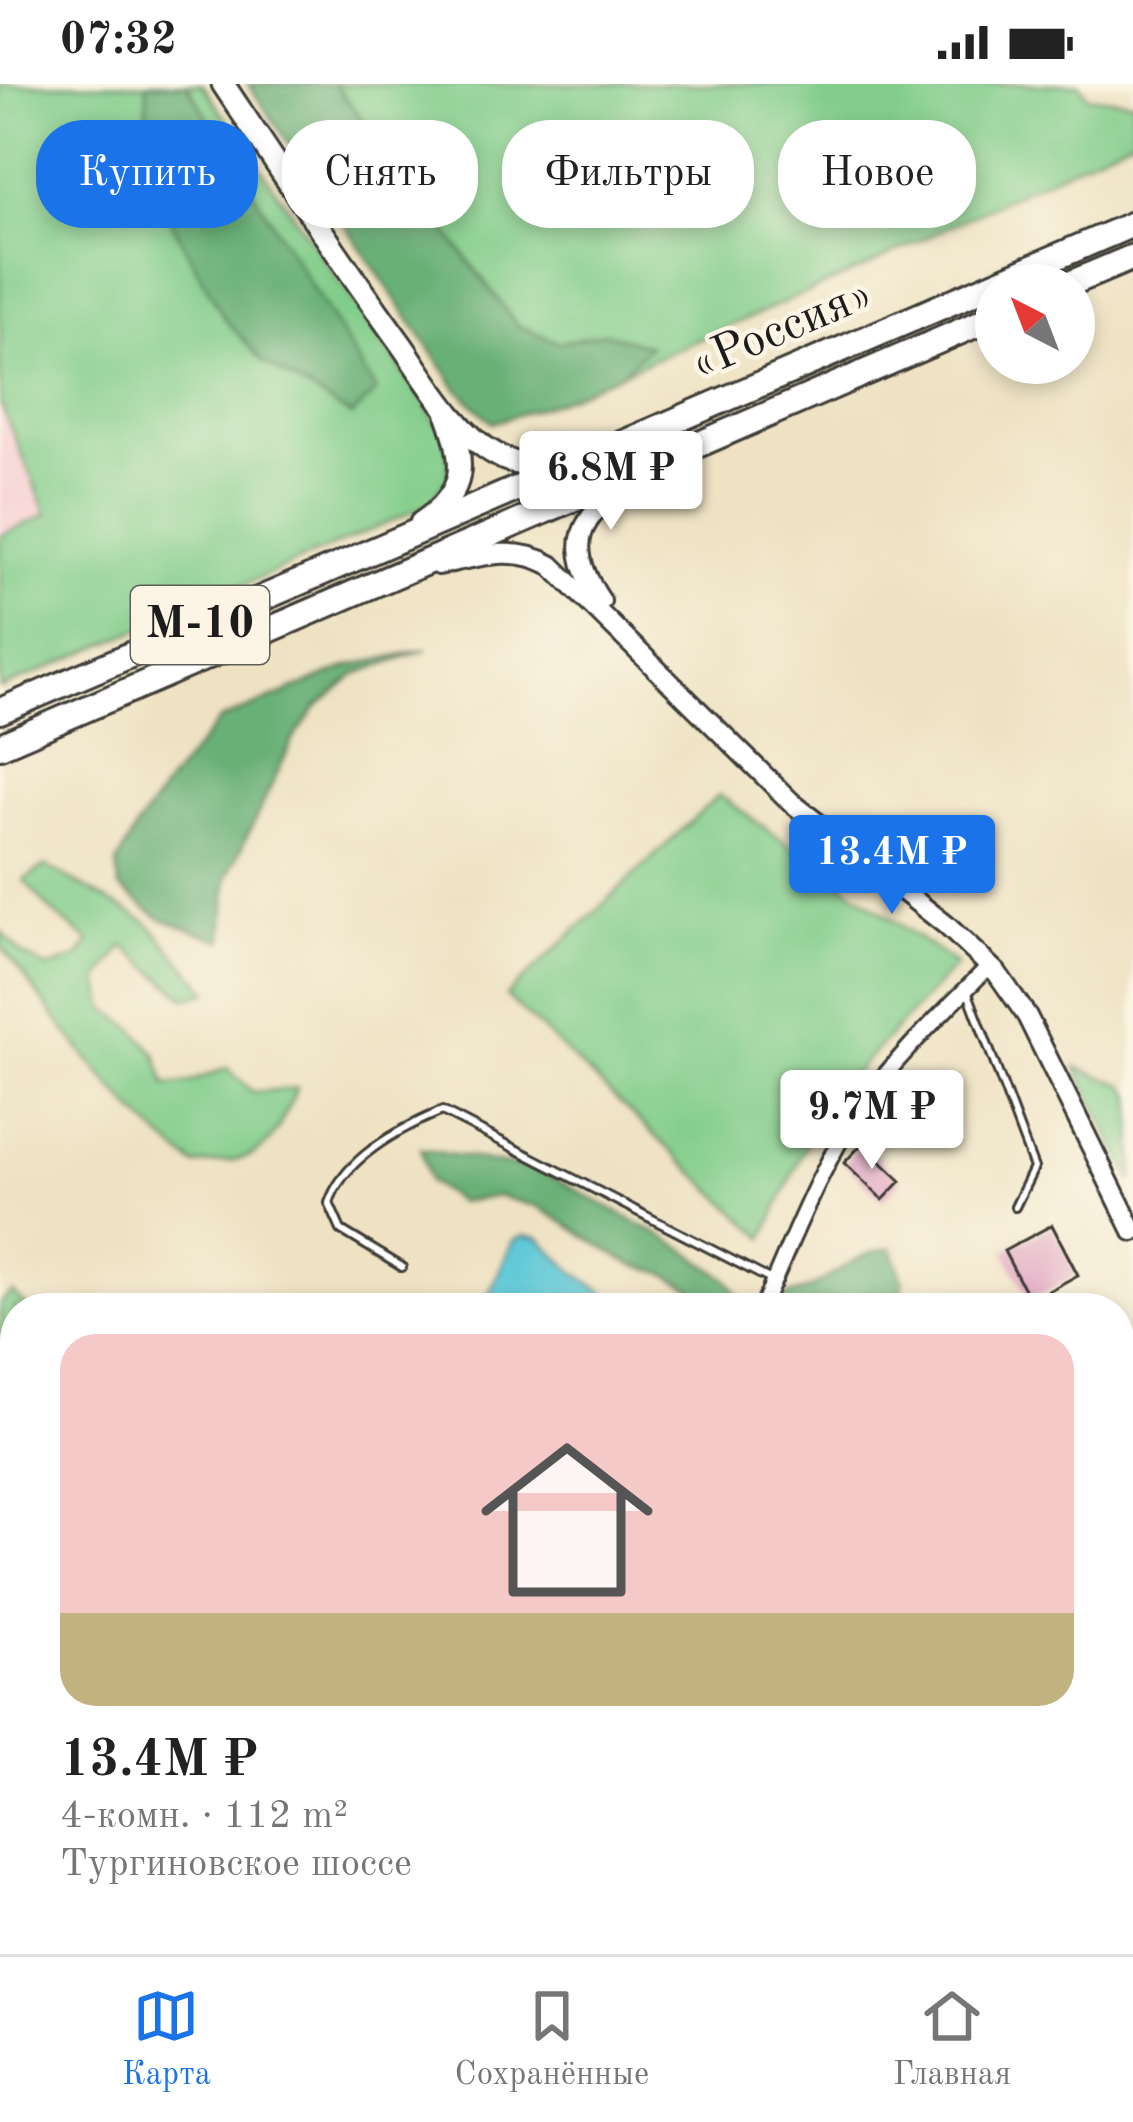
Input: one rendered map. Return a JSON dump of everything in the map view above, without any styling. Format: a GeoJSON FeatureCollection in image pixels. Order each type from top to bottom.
{"type":"FeatureCollection","features":[{"type":"Feature","properties":{"kind":"highway","name":"«Россия»"},"geometry":{"type":"LineString","coordinates":[[0,711],[1133,224]]}},
{"type":"Feature","properties":{"kind":"highway"},"geometry":{"type":"LineString","coordinates":[[1095,274],[1125,262]]}},
{"type":"Feature","properties":{"kind":"highway","name":"«Россия»"},"geometry":{"type":"LineString","coordinates":[[0,746],[975,325]]}},
{"type":"Feature","properties":{"kind":"main road"},"geometry":{"type":"LineString","coordinates":[[223,84],[444,404],[483,446],[511,462],[543,465],[599,454]]}},
{"type":"Feature","properties":{"kind":"main road"},"geometry":{"type":"LineString","coordinates":[[1093,241],[1133,213]]}},
{"type":"Feature","properties":{"kind":"main road"},"geometry":{"type":"LineString","coordinates":[[389,544],[440,509],[456,487],[460,452],[444,404]]}},
{"type":"Feature","properties":{"kind":"main road"},"geometry":{"type":"LineString","coordinates":[[620,629],[585,577],[582,532],[599,504],[670,456]]}},
{"type":"Feature","properties":{"kind":"main road"},"geometry":{"type":"LineString","coordinates":[[402,573],[495,553],[532,555],[551,565],[792,803],[990,965],[1027,1016],[1133,1231]]}},
{"type":"Feature","properties":{"kind":"street"},"geometry":{"type":"LineString","coordinates":[[769,1293],[831,1158],[865,1101],[906,1050],[990,965]]}},
{"type":"Feature","properties":{"kind":"lane"},"geometry":{"type":"LineString","coordinates":[[966,989],[1034,1168],[1016,1207]]}},
{"type":"Feature","properties":{"kind":"lane"},"geometry":{"type":"LineString","coordinates":[[402,1267],[341,1230],[329,1203],[343,1175],[413,1123],[442,1111],[774,1281]]}},
{"type":"Feature","properties":{"kind":"shaded area"},"geometry":{"type":"Polygon","coordinates":[[[0,403],[47,515],[0,536],[0,403]]]}},
{"type":"Feature","properties":{"kind":"green space"},"geometry":{"type":"Polygon","coordinates":[[[0,84],[202,84],[227,120],[36,120],[36,228],[258,228],[258,164],[282,199],[282,228],[302,228],[446,438],[450,474],[431,502],[397,519],[0,689],[0,536],[47,514],[0,403],[0,84]]]}},
{"type":"Feature","properties":{"kind":"green space"},"geometry":{"type":"Polygon","coordinates":[[[147,84],[187,84],[209,120],[146,120],[147,84]]]}},
{"type":"Feature","properties":{"kind":"green space"},"geometry":{"type":"Polygon","coordinates":[[[248,84],[335,84],[362,120],[282,120],[282,134],[248,84]]]}},
{"type":"Feature","properties":{"kind":"green space"},"geometry":{"type":"Polygon","coordinates":[[[335,84],[1080,84],[1087,96],[1133,101],[1133,137],[976,213],[976,120],[778,120],[778,228],[946,228],[621,373],[649,346],[604,333],[559,343],[517,325],[444,228],[478,228],[478,120],[362,120],[335,84]]]}},
{"type":"Feature","properties":{"kind":"green space"},"geometry":{"type":"Polygon","coordinates":[[[258,199],[376,391],[352,416],[263,362],[224,318],[175,228],[258,228],[258,199]]]}},
{"type":"Feature","properties":{"kind":"green space"},"geometry":{"type":"Polygon","coordinates":[[[347,228],[444,228],[517,325],[559,343],[604,333],[650,346],[621,373],[492,423],[456,387],[347,228]]]}},
{"type":"Feature","properties":{"kind":"green space"},"geometry":{"type":"Polygon","coordinates":[[[427,649],[356,674],[316,708],[293,740],[227,878],[223,941],[159,918],[119,887],[117,863],[135,830],[220,720],[350,666],[427,649]]]}},
{"type":"Feature","properties":{"kind":"green space"},"geometry":{"type":"Polygon","coordinates":[[[719,795],[956,965],[824,1105],[764,1238],[506,996],[719,795]]]}},
{"type":"Feature","properties":{"kind":"green space"},"geometry":{"type":"Polygon","coordinates":[[[46,866],[147,922],[209,992],[186,998],[124,946],[99,980],[106,1009],[133,1028],[156,1054],[166,1085],[188,1083],[227,1068],[253,1092],[297,1088],[262,1148],[237,1159],[195,1165],[139,1116],[45,1004],[0,945],[0,931],[23,955],[48,968],[77,958],[90,942],[51,911],[24,880],[46,866]]]}},
{"type":"Feature","properties":{"kind":"green space"},"geometry":{"type":"Polygon","coordinates":[[[1076,1067],[1124,1085],[1133,1096],[1133,1182],[1076,1067]]]}},
{"type":"Feature","properties":{"kind":"green space"},"geometry":{"type":"Polygon","coordinates":[[[421,1149],[541,1171],[682,1247],[728,1280],[737,1293],[700,1293],[661,1272],[632,1265],[540,1208],[499,1196],[458,1202],[429,1181],[421,1149]]]}},
{"type":"Feature","properties":{"kind":"green space"},"geometry":{"type":"Polygon","coordinates":[[[892,1248],[902,1293],[794,1293],[815,1286],[876,1251],[892,1248]]]}},
{"type":"Feature","properties":{"kind":"water"},"geometry":{"type":"Polygon","coordinates":[[[524,1236],[539,1238],[574,1272],[605,1293],[489,1293],[513,1241],[524,1236]]]}},
{"type":"Feature","properties":{"kind":"building"},"geometry":{"type":"Polygon","coordinates":[[[862,1144],[901,1181],[883,1200],[844,1163],[862,1144]]]}},
{"type":"Feature","properties":{"kind":"building"},"geometry":{"type":"Polygon","coordinates":[[[1052,1225],[1078,1275],[1045,1293],[1026,1293],[1004,1251],[1052,1225]]]}}]}
